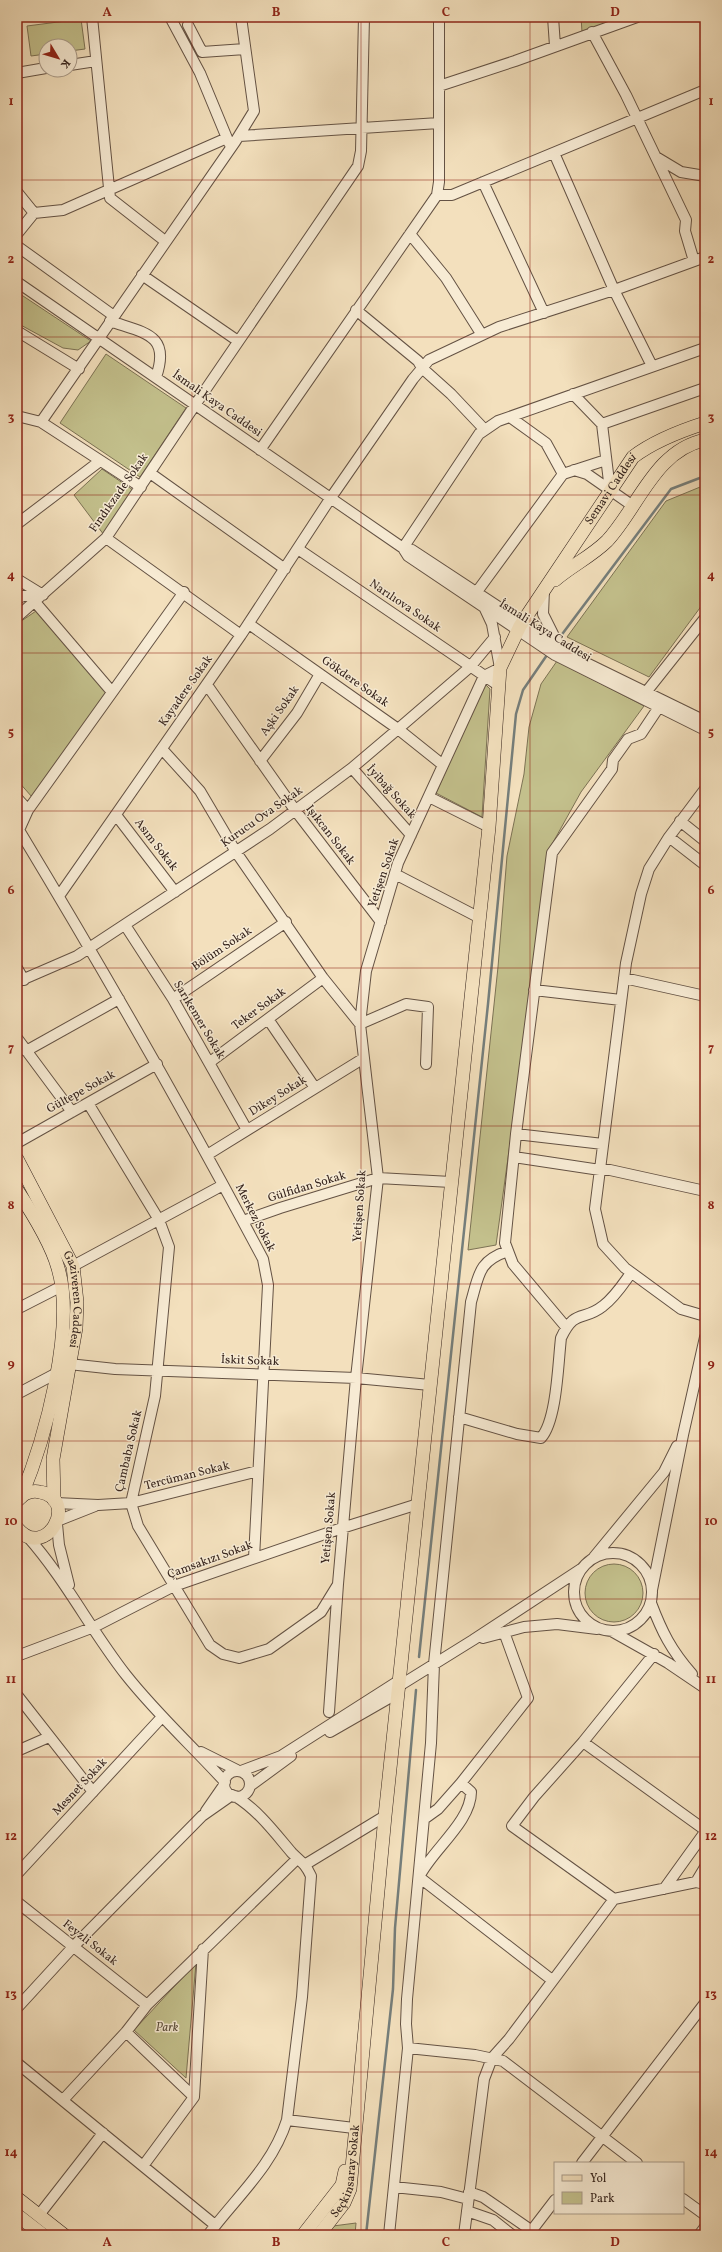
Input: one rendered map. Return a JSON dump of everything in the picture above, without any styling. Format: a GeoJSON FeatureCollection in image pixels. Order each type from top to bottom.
{"type":"FeatureCollection","features":[{"type":"Feature","properties":{"kind":"main road","name":"Semavi Caddesi"},"geometry":{"type":"LineString","coordinates":[[354,2128],[478,917],[489,827],[500,668],[520,626],[633,457],[644,448],[682,431],[705,424]]}},
{"type":"Feature","properties":{"kind":"main road","name":"Semavi Caddesi"},"geometry":{"type":"LineString","coordinates":[[544,588],[606,542],[662,464],[679,451],[705,440]]}},
{"type":"Feature","properties":{"kind":"main road","name":"Gaziveren Caddesi"},"geometry":{"type":"LineString","coordinates":[[17,1159],[73,1266],[76,1302],[76,1328],[53,1459],[55,1501],[58,1510],[57,1522]]}},
{"type":"Feature","properties":{"kind":"main road","name":"Gaziveren Caddesi"},"geometry":{"type":"LineString","coordinates":[[17,1190],[58,1267],[64,1306],[63,1330],[41,1441],[36,1461],[19,1499]]}},
{"type":"Feature","properties":{"kind":"main road"},"geometry":{"type":"LineString","coordinates":[[19,1499],[34,1491],[48,1495],[55,1501]]}},
{"type":"Feature","properties":{"kind":"main road"},"geometry":{"type":"LineString","coordinates":[[20,1533],[41,1537],[53,1530],[57,1522]]}},
{"type":"Feature","properties":{"kind":"main road","name":"Seçkinsaray Sokak"},"geometry":{"type":"LineString","coordinates":[[303,2235],[342,2185],[354,2128]]}},
{"type":"Feature","properties":{"kind":"main road","name":"Seçkinsaray Sokak"},"geometry":{"type":"LineString","coordinates":[[319,2235],[344,2203],[350,2189],[354,2128]]}},
{"type":"Feature","properties":{"kind":"main road"},"geometry":{"type":"LineString","coordinates":[[17,2198],[64,2235]]}},
{"type":"Feature","properties":{"kind":"main road"},"geometry":{"type":"LineString","coordinates":[[17,2215],[43,2235]]}},
{"type":"Feature","properties":{"kind":"street"},"geometry":{"type":"LineString","coordinates":[[92,17],[110,198],[165,241]]}},
{"type":"Feature","properties":{"kind":"street"},"geometry":{"type":"LineString","coordinates":[[170,17],[200,73],[229,143]]}},
{"type":"Feature","properties":{"kind":"street"},"geometry":{"type":"LineString","coordinates":[[17,234],[34,213],[63,210],[110,189],[229,143],[239,136],[254,111],[241,17]]}},
{"type":"Feature","properties":{"kind":"street","name":"Fındıkzade Sokak"},"geometry":{"type":"LineString","coordinates":[[17,618],[106,538],[195,404],[358,166],[361,129],[364,17]]}},
{"type":"Feature","properties":{"kind":"street"},"geometry":{"type":"LineString","coordinates":[[260,450],[356,310],[438,195],[439,17]]}},
{"type":"Feature","properties":{"kind":"street"},"geometry":{"type":"LineString","coordinates":[[553,17],[555,46]]}},
{"type":"Feature","properties":{"kind":"street"},"geometry":{"type":"LineString","coordinates":[[439,86],[636,17]]}},
{"type":"Feature","properties":{"kind":"street"},"geometry":{"type":"LineString","coordinates":[[188,25],[202,52],[246,49]]}},
{"type":"Feature","properties":{"kind":"street"},"geometry":{"type":"LineString","coordinates":[[592,32],[607,56],[686,220],[685,231],[694,261]]}},
{"type":"Feature","properties":{"kind":"street"},"geometry":{"type":"LineString","coordinates":[[78,64],[96,61]]}},
{"type":"Feature","properties":{"kind":"street"},"geometry":{"type":"LineString","coordinates":[[17,72],[38,69]]}},
{"type":"Feature","properties":{"kind":"street"},"geometry":{"type":"LineString","coordinates":[[438,195],[452,195],[705,90]]}},
{"type":"Feature","properties":{"kind":"street"},"geometry":{"type":"LineString","coordinates":[[239,136],[439,123]]}},
{"type":"Feature","properties":{"kind":"street"},"geometry":{"type":"LineString","coordinates":[[41,422],[79,369],[229,143]]}},
{"type":"Feature","properties":{"kind":"street"},"geometry":{"type":"LineString","coordinates":[[554,153],[614,290],[652,366]]}},
{"type":"Feature","properties":{"kind":"street"},"geometry":{"type":"LineString","coordinates":[[655,156],[682,172],[705,176]]}},
{"type":"Feature","properties":{"kind":"street"},"geometry":{"type":"LineString","coordinates":[[483,182],[544,313]]}},
{"type":"Feature","properties":{"kind":"street"},"geometry":{"type":"LineString","coordinates":[[17,192],[34,213]]}},
{"type":"Feature","properties":{"kind":"street"},"geometry":{"type":"LineString","coordinates":[[410,234],[446,278],[482,335]]}},
{"type":"Feature","properties":{"kind":"street"},"geometry":{"type":"LineString","coordinates":[[17,246],[112,318],[154,338],[161,349],[162,361],[156,377]]}},
{"type":"Feature","properties":{"kind":"street","name":"Kayadere Sokak"},"geometry":{"type":"LineString","coordinates":[[59,896],[249,624],[330,499],[429,360],[499,327],[614,290],[705,257]]}},
{"type":"Feature","properties":{"kind":"street"},"geometry":{"type":"LineString","coordinates":[[142,275],[238,341]]}},
{"type":"Feature","properties":{"kind":"street","name":"İsmali Kaya Caddesi"},"geometry":{"type":"LineString","coordinates":[[17,282],[330,499],[403,548],[412,550],[476,593],[583,671],[705,730]]}},
{"type":"Feature","properties":{"kind":"street"},"geometry":{"type":"LineString","coordinates":[[356,310],[418,361],[422,368],[451,394],[485,430]]}},
{"type":"Feature","properties":{"kind":"street"},"geometry":{"type":"LineString","coordinates":[[17,330],[79,369]]}},
{"type":"Feature","properties":{"kind":"street"},"geometry":{"type":"LineString","coordinates":[[403,548],[479,434],[498,421],[705,348]]}},
{"type":"Feature","properties":{"kind":"street"},"geometry":{"type":"LineString","coordinates":[[602,424],[705,388]]}},
{"type":"Feature","properties":{"kind":"street"},"geometry":{"type":"LineString","coordinates":[[574,394],[602,424],[610,490]]}},
{"type":"Feature","properties":{"kind":"street"},"geometry":{"type":"LineString","coordinates":[[17,416],[41,422],[141,486]]}},
{"type":"Feature","properties":{"kind":"street"},"geometry":{"type":"LineString","coordinates":[[510,417],[546,444],[564,474]]}},
{"type":"Feature","properties":{"kind":"street"},"geometry":{"type":"LineString","coordinates":[[476,593],[564,474],[606,460]]}},
{"type":"Feature","properties":{"kind":"street"},"geometry":{"type":"LineString","coordinates":[[17,524],[100,461]]}},
{"type":"Feature","properties":{"kind":"street"},"geometry":{"type":"LineString","coordinates":[[574,470],[587,474],[633,506]]}},
{"type":"Feature","properties":{"kind":"street"},"geometry":{"type":"LineString","coordinates":[[150,473],[285,569]]}},
{"type":"Feature","properties":{"kind":"street"},"geometry":{"type":"LineString","coordinates":[[106,538],[184,592],[241,635]]}},
{"type":"Feature","properties":{"kind":"street","name":"İsmali Kaya Caddesi"},"geometry":{"type":"LineString","coordinates":[[403,548],[408,556],[485,609],[560,647],[576,658],[647,691],[705,721]]}},
{"type":"Feature","properties":{"kind":"street","name":"Narılıova Sokak"},"geometry":{"type":"LineString","coordinates":[[298,549],[498,685]]}},
{"type":"Feature","properties":{"kind":"street"},"geometry":{"type":"LineString","coordinates":[[17,579],[39,599],[112,692]]}},
{"type":"Feature","properties":{"kind":"street"},"geometry":{"type":"LineString","coordinates":[[544,588],[543,614],[560,647]]}},
{"type":"Feature","properties":{"kind":"street"},"geometry":{"type":"LineString","coordinates":[[18,830],[28,810],[184,592]]}},
{"type":"Feature","properties":{"kind":"street"},"geometry":{"type":"LineString","coordinates":[[17,599],[23,596],[39,599]]}},
{"type":"Feature","properties":{"kind":"street"},"geometry":{"type":"LineString","coordinates":[[484,676],[500,668],[495,637],[485,609]]}},
{"type":"Feature","properties":{"kind":"street"},"geometry":{"type":"LineString","coordinates":[[647,691],[705,618]]}},
{"type":"Feature","properties":{"kind":"street","name":"Gökdere Sokak"},"geometry":{"type":"LineString","coordinates":[[249,624],[398,728],[443,765]]}},
{"type":"Feature","properties":{"kind":"street","name":"Kurucu Ova Sokak"},"geometry":{"type":"LineString","coordinates":[[20,981],[77,956],[90,948],[236,852],[352,768],[470,667],[495,637]]}},
{"type":"Feature","properties":{"kind":"street","name":"Aşki Sokak"},"geometry":{"type":"LineString","coordinates":[[260,761],[296,713],[320,674]]}},
{"type":"Feature","properties":{"kind":"street","name":"Yetişen Sokak"},"geometry":{"type":"LineString","coordinates":[[329,1712],[342,1528],[356,1378],[378,1178],[360,1024],[366,971],[395,874],[428,797],[484,676]]}},
{"type":"Feature","properties":{"kind":"street","name":"Işıkcan Sokak"},"geometry":{"type":"LineString","coordinates":[[206,685],[294,810],[381,922]]}},
{"type":"Feature","properties":{"kind":"street"},"geometry":{"type":"LineString","coordinates":[[566,1327],[513,1264],[505,1244],[516,1134],[552,853],[612,769],[613,760],[628,739],[641,734],[659,707]]}},
{"type":"Feature","properties":{"kind":"street"},"geometry":{"type":"LineString","coordinates":[[162,749],[200,791],[236,852],[286,922],[323,978],[360,1024],[406,1004],[428,1007],[426,1064]]}},
{"type":"Feature","properties":{"kind":"street","name":"İyibağ Sokak"},"geometry":{"type":"LineString","coordinates":[[352,768],[411,835]]}},
{"type":"Feature","properties":{"kind":"street"},"geometry":{"type":"LineString","coordinates":[[705,789],[669,837],[650,869],[641,894],[624,978],[595,1209],[603,1244],[631,1273],[681,1309],[705,1316]]}},
{"type":"Feature","properties":{"kind":"street"},"geometry":{"type":"LineString","coordinates":[[428,797],[489,827]]}},
{"type":"Feature","properties":{"kind":"street"},"geometry":{"type":"LineString","coordinates":[[17,798],[28,810]]}},
{"type":"Feature","properties":{"kind":"street","name":"Asım Sokak"},"geometry":{"type":"LineString","coordinates":[[116,815],[175,892]]}},
{"type":"Feature","properties":{"kind":"street"},"geometry":{"type":"LineString","coordinates":[[680,821],[705,841]]}},
{"type":"Feature","properties":{"kind":"street","name":"Merkez Sokak"},"geometry":{"type":"LineString","coordinates":[[18,830],[90,948],[157,1064],[263,1259],[268,1285],[254,1558]]}},
{"type":"Feature","properties":{"kind":"street"},"geometry":{"type":"LineString","coordinates":[[669,837],[705,865]]}},
{"type":"Feature","properties":{"kind":"street"},"geometry":{"type":"LineString","coordinates":[[395,874],[478,917]]}},
{"type":"Feature","properties":{"kind":"street","name":"Bölüm Sokak"},"geometry":{"type":"LineString","coordinates":[[173,999],[286,922]]}},
{"type":"Feature","properties":{"kind":"street","name":"Sarıkemer Sokak"},"geometry":{"type":"LineString","coordinates":[[125,925],[173,999],[210,1062],[247,1130]]}},
{"type":"Feature","properties":{"kind":"street"},"geometry":{"type":"LineString","coordinates":[[17,968],[20,981]]}},
{"type":"Feature","properties":{"kind":"street","name":"Teker Sokak"},"geometry":{"type":"LineString","coordinates":[[210,1062],[323,978]]}},
{"type":"Feature","properties":{"kind":"street"},"geometry":{"type":"LineString","coordinates":[[624,978],[705,996]]}},
{"type":"Feature","properties":{"kind":"street"},"geometry":{"type":"LineString","coordinates":[[534,990],[621,1000]]}},
{"type":"Feature","properties":{"kind":"street"},"geometry":{"type":"LineString","coordinates":[[26,1050],[119,999]]}},
{"type":"Feature","properties":{"kind":"street"},"geometry":{"type":"LineString","coordinates":[[268,1019],[315,1088]]}},
{"type":"Feature","properties":{"kind":"street"},"geometry":{"type":"LineString","coordinates":[[17,1038],[72,1112]]}},
{"type":"Feature","properties":{"kind":"street","name":"Dikey Sokak"},"geometry":{"type":"LineString","coordinates":[[207,1155],[364,1058]]}},
{"type":"Feature","properties":{"kind":"street","name":"Gültepe Sokak"},"geometry":{"type":"LineString","coordinates":[[17,1143],[157,1064]]}},
{"type":"Feature","properties":{"kind":"street","name":"Çambaba Sokak"},"geometry":{"type":"LineString","coordinates":[[88,1103],[159,1220],[169,1248],[155,1396],[131,1503],[138,1526],[210,1645],[223,1654],[239,1658],[269,1648],[321,1612],[338,1584]]}},
{"type":"Feature","properties":{"kind":"street"},"geometry":{"type":"LineString","coordinates":[[516,1134],[603,1144]]}},
{"type":"Feature","properties":{"kind":"street"},"geometry":{"type":"LineString","coordinates":[[514,1157],[600,1170],[610,1170],[705,1191]]}},
{"type":"Feature","properties":{"kind":"street","name":"Gülfidan Sokak"},"geometry":{"type":"LineString","coordinates":[[243,1221],[378,1178],[451,1182]]}},
{"type":"Feature","properties":{"kind":"street"},"geometry":{"type":"LineString","coordinates":[[73,1266],[224,1185]]}},
{"type":"Feature","properties":{"kind":"street"},"geometry":{"type":"LineString","coordinates":[[389,2235],[408,2048],[406,2024],[432,1743],[434,1664],[473,1295],[484,1264],[493,1256],[508,1251]]}},
{"type":"Feature","properties":{"kind":"street"},"geometry":{"type":"LineString","coordinates":[[460,1416],[517,1434],[541,1438],[546,1432],[551,1417],[561,1338],[566,1327],[574,1318],[593,1312],[603,1306],[615,1294],[631,1273]]}},
{"type":"Feature","properties":{"kind":"street"},"geometry":{"type":"LineString","coordinates":[[17,1309],[62,1286]]}},
{"type":"Feature","properties":{"kind":"street"},"geometry":{"type":"LineString","coordinates":[[473,1640],[524,1627],[557,1624],[613,1632],[626,1630],[637,1624],[646,1614],[651,1603],[652,1590],[683,1435],[705,1336]]}},
{"type":"Feature","properties":{"kind":"street","name":"İskit Sokak"},"geometry":{"type":"LineString","coordinates":[[69,1364],[157,1371],[356,1378],[430,1385]]}},
{"type":"Feature","properties":{"kind":"street"},"geometry":{"type":"LineString","coordinates":[[17,1394],[55,1374]]}},
{"type":"Feature","properties":{"kind":"street"},"geometry":{"type":"LineString","coordinates":[[202,1816],[233,1796],[243,1795],[305,1746],[473,1640],[582,1568],[592,1560],[664,1472],[683,1435]]}},
{"type":"Feature","properties":{"kind":"street","name":"Tercüman Sokak"},"geometry":{"type":"LineString","coordinates":[[55,1501],[98,1505],[131,1503],[258,1471]]}},
{"type":"Feature","properties":{"kind":"street","name":"Çamsakızı Sokak"},"geometry":{"type":"LineString","coordinates":[[17,1656],[94,1627],[174,1586],[342,1528],[418,1504]]}},
{"type":"Feature","properties":{"kind":"street","name":"Tercüman Sokak"},"geometry":{"type":"LineString","coordinates":[[57,1522],[98,1505]]}},
{"type":"Feature","properties":{"kind":"street"},"geometry":{"type":"LineString","coordinates":[[57,1522],[59,1545],[70,1591]]}},
{"type":"Feature","properties":{"kind":"street"},"geometry":{"type":"LineString","coordinates":[[20,1533],[42,1553],[70,1591],[126,1675],[192,1747],[233,1796],[245,1802],[302,1861],[311,1876],[302,1997],[287,2120],[282,2137],[270,2159],[208,2235]]}},
{"type":"Feature","properties":{"kind":"street"},"geometry":{"type":"LineString","coordinates":[[592,1560],[605,1554],[618,1553],[631,1557],[642,1565],[649,1577],[652,1590]]}},
{"type":"Feature","properties":{"kind":"street"},"geometry":{"type":"LineString","coordinates":[[582,1568],[574,1587],[577,1607],[589,1624],[600,1630]]}},
{"type":"Feature","properties":{"kind":"street"},"geometry":{"type":"LineString","coordinates":[[651,1603],[674,1654],[704,1687]]}},
{"type":"Feature","properties":{"kind":"street"},"geometry":{"type":"LineString","coordinates":[[424,1819],[438,1809],[528,1698],[504,1632]]}},
{"type":"Feature","properties":{"kind":"street"},"geometry":{"type":"LineString","coordinates":[[613,1632],[654,1654],[704,1687]]}},
{"type":"Feature","properties":{"kind":"street"},"geometry":{"type":"LineString","coordinates":[[614,1899],[512,1826],[534,1797],[583,1742],[654,1654]]}},
{"type":"Feature","properties":{"kind":"street"},"geometry":{"type":"LineString","coordinates":[[17,2008],[74,1947],[202,1816],[224,1784],[227,1775],[281,1756],[399,1686]]}},
{"type":"Feature","properties":{"kind":"street"},"geometry":{"type":"LineString","coordinates":[[17,1695],[93,1792]]}},
{"type":"Feature","properties":{"kind":"street","name":"Mesnet Sokak"},"geometry":{"type":"LineString","coordinates":[[17,1874],[162,1716]]}},
{"type":"Feature","properties":{"kind":"street"},"geometry":{"type":"LineString","coordinates":[[17,1751],[49,1737]]}},
{"type":"Feature","properties":{"kind":"street"},"geometry":{"type":"LineString","coordinates":[[583,1742],[705,1831],[664,1889]]}},
{"type":"Feature","properties":{"kind":"street"},"geometry":{"type":"LineString","coordinates":[[192,1747],[248,1776],[253,1803],[264,1821]]}},
{"type":"Feature","properties":{"kind":"street"},"geometry":{"type":"LineString","coordinates":[[419,1877],[425,1864],[457,1826],[471,1803],[471,1792],[460,1783]]}},
{"type":"Feature","properties":{"kind":"street"},"geometry":{"type":"LineString","coordinates":[[63,2100],[126,2032],[147,2004],[203,1949],[302,1861],[385,1816]]}},
{"type":"Feature","properties":{"kind":"street"},"geometry":{"type":"LineString","coordinates":[[464,2235],[484,2079],[492,2058],[509,2039],[614,1899],[701,1883],[705,1867]]}},
{"type":"Feature","properties":{"kind":"street"},"geometry":{"type":"LineString","coordinates":[[419,1877],[552,1980]]}},
{"type":"Feature","properties":{"kind":"street","name":"Feyzli Sokak"},"geometry":{"type":"LineString","coordinates":[[17,1902],[147,2004]]}},
{"type":"Feature","properties":{"kind":"street"},"geometry":{"type":"LineString","coordinates":[[143,2166],[194,2097],[203,1949]]}},
{"type":"Feature","properties":{"kind":"street"},"geometry":{"type":"LineString","coordinates":[[583,2162],[705,2003]]}},
{"type":"Feature","properties":{"kind":"street"},"geometry":{"type":"LineString","coordinates":[[126,2032],[194,2097]]}},
{"type":"Feature","properties":{"kind":"street"},"geometry":{"type":"LineString","coordinates":[[408,2048],[475,2054],[503,2061],[637,2162]]}},
{"type":"Feature","properties":{"kind":"street"},"geometry":{"type":"LineString","coordinates":[[17,2062],[215,2225]]}},
{"type":"Feature","properties":{"kind":"street"},"geometry":{"type":"LineString","coordinates":[[287,2120],[354,2128]]}},
{"type":"Feature","properties":{"kind":"street"},"geometry":{"type":"LineString","coordinates":[[39,2215],[103,2133]]}},
{"type":"Feature","properties":{"kind":"street"},"geometry":{"type":"LineString","coordinates":[[394,2187],[483,2197],[535,2233],[554,2202]]}},
{"type":"Feature","properties":{"kind":"street"},"geometry":{"type":"LineString","coordinates":[[684,2200],[705,2215]]}},
{"type":"Feature","properties":{"kind":"street"},"geometry":{"type":"LineString","coordinates":[[467,2211],[493,2220],[512,2235]]}},
{"type":"Feature","properties":{"kind":"street"},"geometry":{"type":"LineString","coordinates":[[699,2235],[705,2227]]}},
{"type":"Feature","properties":{"kind":"green space"},"geometry":{"type":"Polygon","coordinates":[[[17,17],[49,17],[17,21],[17,17]]]}},
{"type":"Feature","properties":{"kind":"green space"},"geometry":{"type":"Polygon","coordinates":[[[581,17],[622,17],[582,32],[581,17]]]}},
{"type":"Feature","properties":{"kind":"green space"},"geometry":{"type":"Polygon","coordinates":[[[81,19],[85,49],[78,50],[78,38],[38,38],[38,55],[31,56],[27,26],[81,19]]]}},
{"type":"Feature","properties":{"kind":"green space"},"geometry":{"type":"Polygon","coordinates":[[[17,292],[91,341],[78,350],[63,348],[17,323],[17,292]]]}},
{"type":"Feature","properties":{"kind":"green space"},"geometry":{"type":"Polygon","coordinates":[[[106,354],[186,408],[140,477],[60,423],[106,354]]]}},
{"type":"Feature","properties":{"kind":"green space"},"geometry":{"type":"Polygon","coordinates":[[[102,469],[136,492],[104,535],[74,495],[102,469]]]}},
{"type":"Feature","properties":{"kind":"green space"},"geometry":{"type":"Polygon","coordinates":[[[705,485],[705,601],[649,677],[567,637],[666,501],[705,485]]]}},
{"type":"Feature","properties":{"kind":"green space"},"geometry":{"type":"Polygon","coordinates":[[[36,611],[107,693],[32,797],[17,780],[17,624],[36,611]]]}},
{"type":"Feature","properties":{"kind":"green space"},"geometry":{"type":"Polygon","coordinates":[[[557,661],[644,706],[581,792],[551,846],[496,1245],[468,1250],[498,967],[507,856],[524,774],[529,727],[541,684],[557,661]]]}},
{"type":"Feature","properties":{"kind":"green space"},"geometry":{"type":"Polygon","coordinates":[[[485,684],[490,689],[482,817],[436,793],[485,684]]]}},
{"type":"Feature","properties":{"kind":"green space"},"geometry":{"type":"Polygon","coordinates":[[[608,1564],[620,1564],[635,1572],[643,1587],[643,1599],[635,1614],[620,1622],[608,1622],[593,1614],[585,1599],[585,1587],[593,1572],[608,1564]]]}},
{"type":"Feature","properties":{"kind":"green space","name":"Park"},"geometry":{"type":"Polygon","coordinates":[[[196,1963],[186,2078],[134,2030],[196,1963]]]}},
{"type":"Feature","properties":{"kind":"green space"},"geometry":{"type":"Polygon","coordinates":[[[356,2223],[355,2235],[327,2235],[333,2226],[356,2223]]]}},
{"type":"Feature","properties":{"kind":"waterway"},"geometry":{"type":"LineString","coordinates":[[560,637],[671,489],[705,476]]}},
{"type":"Feature","properties":{"kind":"waterway"},"geometry":{"type":"LineString","coordinates":[[419,1657],[488,1004],[516,714],[523,690],[547,655]]}},
{"type":"Feature","properties":{"kind":"waterway"},"geometry":{"type":"LineString","coordinates":[[366,2235],[393,1989],[395,1928],[416,1690]]}}]}
